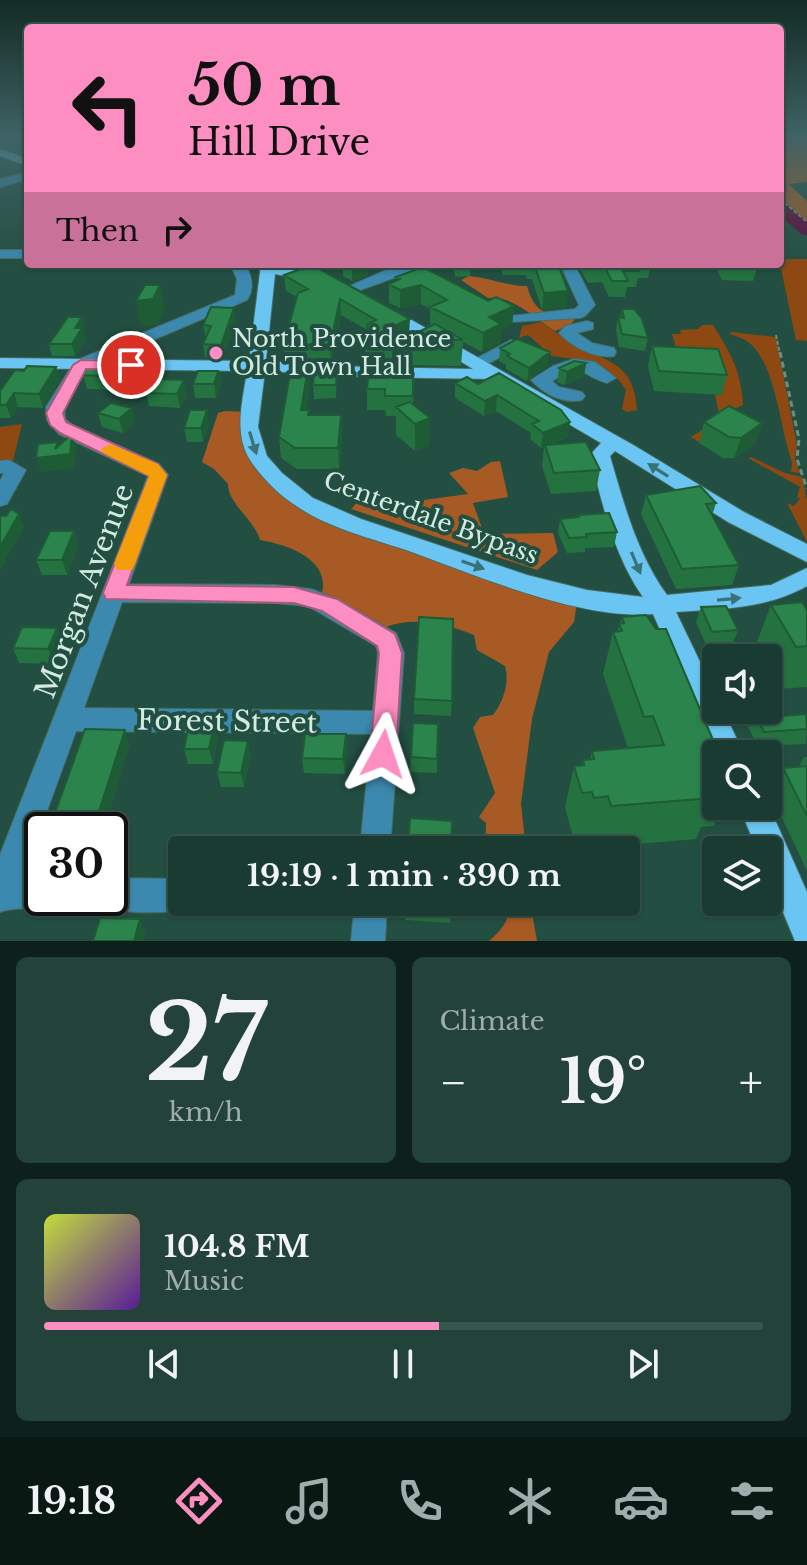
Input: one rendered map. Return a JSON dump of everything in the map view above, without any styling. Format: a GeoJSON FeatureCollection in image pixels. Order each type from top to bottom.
{"type":"FeatureCollection","features":[{"type":"Feature","properties":{"kind":"main road","name":"Centerdale Bypass"},"geometry":{"type":"LineString","coordinates":[[268,268],[249,427],[258,457],[275,478],[306,503],[353,524],[524,583],[587,599],[644,606],[776,593],[802,578],[791,554],[774,538]]}},
{"type":"Feature","properties":{"kind":"main road"},"geometry":{"type":"LineString","coordinates":[[277,268],[288,272],[307,269],[327,274],[483,369],[774,538],[807,554]]}},
{"type":"Feature","properties":{"kind":"main road"},"geometry":{"type":"LineString","coordinates":[[0,363],[315,370],[483,369]]}},
{"type":"Feature","properties":{"kind":"main road"},"geometry":{"type":"LineString","coordinates":[[255,391],[279,375],[315,370]]}},
{"type":"Feature","properties":{"kind":"main road"},"geometry":{"type":"LineString","coordinates":[[613,442],[603,449],[600,461],[616,515],[639,569],[661,605],[724,740]]}},
{"type":"Feature","properties":{"kind":"main road"},"geometry":{"type":"LineString","coordinates":[[760,820],[807,930]]}},
{"type":"Feature","properties":{"kind":"street"},"geometry":{"type":"LineString","coordinates":[[0,254],[24,254]]}},
{"type":"Feature","properties":{"kind":"street"},"geometry":{"type":"LineString","coordinates":[[81,365],[235,302],[242,297],[245,288],[240,268]]}},
{"type":"Feature","properties":{"kind":"street"},"geometry":{"type":"LineString","coordinates":[[327,274],[394,268]]}},
{"type":"Feature","properties":{"kind":"street"},"geometry":{"type":"LineString","coordinates":[[516,319],[576,314],[587,305],[569,268]]}},
{"type":"Feature","properties":{"kind":"street"},"geometry":{"type":"LineString","coordinates":[[587,326],[571,329],[567,333],[586,346],[608,352]]}},
{"type":"Feature","properties":{"kind":"street"},"geometry":{"type":"LineString","coordinates":[[483,369],[511,345]]}},
{"type":"Feature","properties":{"kind":"street"},"geometry":{"type":"LineString","coordinates":[[576,396],[553,391],[540,380],[578,362],[607,378]]}},
{"type":"Feature","properties":{"kind":"street","name":"Morgan Avenue"},"geometry":{"type":"LineString","coordinates":[[1,894],[158,475],[152,468],[59,425],[55,407],[81,365]]}},
{"type":"Feature","properties":{"kind":"street"},"geometry":{"type":"LineString","coordinates":[[0,499],[14,476],[6,467]]}},
{"type":"Feature","properties":{"kind":"street"},"geometry":{"type":"LineString","coordinates":[[113,593],[275,594],[311,598],[329,605],[387,640],[391,653],[376,836]]}},
{"type":"Feature","properties":{"kind":"street","name":"Forest Street"},"geometry":{"type":"LineString","coordinates":[[68,719],[386,723]]}},
{"type":"Feature","properties":{"kind":"street"},"geometry":{"type":"LineString","coordinates":[[1,894],[24,893]]}},
{"type":"Feature","properties":{"kind":"street"},"geometry":{"type":"LineString","coordinates":[[128,894],[168,895]]}},
{"type":"Feature","properties":{"kind":"street"},"geometry":{"type":"LineString","coordinates":[[368,941],[370,916]]}},
{"type":"Feature","properties":{"kind":"path"},"geometry":{"type":"LineString","coordinates":[[784,202],[807,222]]}},
{"type":"Feature","properties":{"kind":"path"},"geometry":{"type":"LineString","coordinates":[[776,335],[799,439],[797,459],[807,489]]}},
{"type":"Feature","properties":{"kind":"shaded area"},"geometry":{"type":"Polygon","coordinates":[[[784,180],[807,180],[789,184],[807,201],[807,221],[784,201],[784,180]]]}},
{"type":"Feature","properties":{"kind":"shaded area"},"geometry":{"type":"Polygon","coordinates":[[[807,259],[807,341],[796,340],[781,268],[784,268],[784,260],[807,259]]]}},
{"type":"Feature","properties":{"kind":"shaded area"},"geometry":{"type":"Polygon","coordinates":[[[469,276],[527,286],[534,303],[544,312],[575,319],[570,325],[555,331],[514,303],[488,298],[461,280],[469,276]]]}},
{"type":"Feature","properties":{"kind":"shaded area"},"geometry":{"type":"Polygon","coordinates":[[[541,322],[611,362],[626,374],[635,395],[637,410],[627,412],[622,409],[626,390],[618,379],[583,360],[552,356],[528,335],[519,338],[522,326],[541,322]]]}},
{"type":"Feature","properties":{"kind":"shaded area"},"geometry":{"type":"Polygon","coordinates":[[[702,325],[713,325],[730,354],[740,382],[743,405],[730,411],[722,426],[699,442],[691,437],[720,418],[715,395],[723,394],[713,368],[677,351],[672,334],[681,334],[680,330],[698,329],[702,325]]]}},
{"type":"Feature","properties":{"kind":"shaded area"},"geometry":{"type":"Polygon","coordinates":[[[731,332],[776,337],[797,445],[795,460],[800,473],[791,472],[792,462],[765,365],[748,342],[731,332]]]}},
{"type":"Feature","properties":{"kind":"shaded area"},"geometry":{"type":"Polygon","coordinates":[[[252,412],[273,474],[342,517],[578,595],[574,622],[549,652],[532,719],[521,804],[524,836],[486,836],[486,823],[479,817],[495,793],[473,728],[480,717],[493,715],[500,704],[506,686],[505,666],[477,650],[474,635],[463,631],[419,622],[386,627],[320,599],[323,586],[316,565],[297,551],[260,540],[232,498],[228,484],[214,469],[202,462],[218,413],[252,412]]]}},
{"type":"Feature","properties":{"kind":"shaded area"},"geometry":{"type":"Polygon","coordinates":[[[22,424],[13,461],[0,463],[0,427],[22,424]]]}},
{"type":"Feature","properties":{"kind":"shaded area"},"geometry":{"type":"Polygon","coordinates":[[[748,458],[785,473],[802,477],[807,500],[807,542],[787,503],[794,506],[800,499],[797,497],[800,487],[748,458]]]}},
{"type":"Feature","properties":{"kind":"shaded area"},"geometry":{"type":"Polygon","coordinates":[[[500,461],[508,497],[473,503],[484,534],[553,533],[558,552],[537,570],[351,509],[361,498],[394,504],[468,494],[449,473],[463,468],[477,471],[491,462],[500,461]]]}},
{"type":"Feature","properties":{"kind":"shaded area"},"geometry":{"type":"Polygon","coordinates":[[[508,916],[533,916],[537,941],[489,941],[505,924],[508,916]]]}},
{"type":"Feature","properties":{"kind":"building"},"geometry":{"type":"Polygon","coordinates":[[[304,268],[317,268],[410,319],[394,326],[392,346],[365,345],[368,324],[376,320],[340,299],[330,346],[284,343],[298,293],[308,289],[284,275],[304,268]]]}},
{"type":"Feature","properties":{"kind":"building"},"geometry":{"type":"Polygon","coordinates":[[[425,268],[488,301],[496,297],[514,306],[489,317],[501,324],[483,333],[430,307],[447,300],[421,285],[400,290],[389,284],[400,279],[396,277],[425,268]]]}},
{"type":"Feature","properties":{"kind":"building"},"geometry":{"type":"Polygon","coordinates":[[[535,268],[559,268],[568,291],[544,293],[535,268]]]}},
{"type":"Feature","properties":{"kind":"building"},"geometry":{"type":"Polygon","coordinates":[[[605,268],[637,268],[639,271],[623,271],[628,281],[612,281],[605,268]]]}},
{"type":"Feature","properties":{"kind":"building"},"geometry":{"type":"Polygon","coordinates":[[[145,285],[160,285],[153,299],[136,301],[145,285]]]}},
{"type":"Feature","properties":{"kind":"building"},"geometry":{"type":"Polygon","coordinates":[[[211,307],[234,308],[221,345],[203,344],[211,326],[203,325],[211,307]]]}},
{"type":"Feature","properties":{"kind":"building"},"geometry":{"type":"Polygon","coordinates":[[[622,309],[634,309],[642,319],[648,338],[622,334],[618,317],[624,318],[622,309]]]}},
{"type":"Feature","properties":{"kind":"building"},"geometry":{"type":"Polygon","coordinates":[[[68,317],[82,317],[75,328],[82,328],[72,344],[49,344],[68,317]]]}},
{"type":"Feature","properties":{"kind":"building"},"geometry":{"type":"Polygon","coordinates":[[[435,324],[463,340],[404,339],[435,324]]]}},
{"type":"Feature","properties":{"kind":"building"},"geometry":{"type":"Polygon","coordinates":[[[517,339],[550,352],[529,368],[507,356],[510,354],[500,348],[517,339]]]}},
{"type":"Feature","properties":{"kind":"building"},"geometry":{"type":"Polygon","coordinates":[[[134,344],[144,345],[141,350],[123,350],[134,344]]]}},
{"type":"Feature","properties":{"kind":"building"},"geometry":{"type":"Polygon","coordinates":[[[652,346],[718,349],[727,375],[659,371],[652,346]]]}},
{"type":"Feature","properties":{"kind":"building"},"geometry":{"type":"Polygon","coordinates":[[[112,359],[130,359],[120,377],[83,375],[89,364],[109,365],[112,359]]]}},
{"type":"Feature","properties":{"kind":"building"},"geometry":{"type":"Polygon","coordinates":[[[574,361],[586,363],[567,372],[559,368],[574,361]]]}},
{"type":"Feature","properties":{"kind":"building"},"geometry":{"type":"Polygon","coordinates":[[[27,366],[56,367],[39,394],[14,393],[6,405],[0,405],[0,391],[15,370],[24,371],[27,366]]]}},
{"type":"Feature","properties":{"kind":"building"},"geometry":{"type":"Polygon","coordinates":[[[369,366],[413,367],[413,396],[385,396],[385,389],[367,389],[369,366]]]}},
{"type":"Feature","properties":{"kind":"building"},"geometry":{"type":"Polygon","coordinates":[[[291,368],[308,368],[301,410],[309,410],[308,415],[341,415],[338,448],[295,448],[279,437],[291,368]]]}},
{"type":"Feature","properties":{"kind":"building"},"geometry":{"type":"Polygon","coordinates":[[[198,371],[218,371],[214,384],[193,384],[198,371]]]}},
{"type":"Feature","properties":{"kind":"building"},"geometry":{"type":"Polygon","coordinates":[[[314,373],[337,373],[336,385],[313,385],[314,373]]]}},
{"type":"Feature","properties":{"kind":"building"},"geometry":{"type":"Polygon","coordinates":[[[499,373],[561,410],[570,422],[543,433],[532,424],[539,421],[497,395],[485,401],[455,383],[467,377],[478,384],[499,373]]]}},
{"type":"Feature","properties":{"kind":"building"},"geometry":{"type":"Polygon","coordinates":[[[154,379],[184,380],[177,394],[146,393],[154,379]]]}},
{"type":"Feature","properties":{"kind":"building"},"geometry":{"type":"Polygon","coordinates":[[[410,402],[430,418],[415,424],[396,407],[410,402]]]}},
{"type":"Feature","properties":{"kind":"building"},"geometry":{"type":"Polygon","coordinates":[[[111,403],[132,408],[119,419],[98,413],[111,403]]]}},
{"type":"Feature","properties":{"kind":"building"},"geometry":{"type":"Polygon","coordinates":[[[729,406],[762,423],[741,438],[729,437],[704,422],[729,406]]]}},
{"type":"Feature","properties":{"kind":"building"},"geometry":{"type":"Polygon","coordinates":[[[190,410],[207,410],[201,428],[184,428],[190,410]]]}},
{"type":"Feature","properties":{"kind":"building"},"geometry":{"type":"Polygon","coordinates":[[[72,434],[70,454],[36,458],[38,444],[58,442],[55,449],[72,434]]]}},
{"type":"Feature","properties":{"kind":"building"},"geometry":{"type":"Polygon","coordinates":[[[586,442],[600,470],[554,473],[545,445],[586,442]]]}},
{"type":"Feature","properties":{"kind":"building"},"geometry":{"type":"Polygon","coordinates":[[[700,486],[716,503],[706,504],[739,565],[682,569],[646,495],[700,486]]]}},
{"type":"Feature","properties":{"kind":"building"},"geometry":{"type":"Polygon","coordinates":[[[11,509],[19,514],[0,547],[0,516],[6,516],[11,509]]]}},
{"type":"Feature","properties":{"kind":"building"},"geometry":{"type":"Polygon","coordinates":[[[609,513],[617,532],[586,534],[587,537],[569,538],[560,519],[578,515],[609,513]]]}},
{"type":"Feature","properties":{"kind":"building"},"geometry":{"type":"Polygon","coordinates":[[[50,531],[74,531],[62,560],[36,560],[50,531]]]}},
{"type":"Feature","properties":{"kind":"building"},"geometry":{"type":"Polygon","coordinates":[[[802,602],[807,610],[807,646],[796,647],[771,605],[802,602]]]}},
{"type":"Feature","properties":{"kind":"building"},"geometry":{"type":"Polygon","coordinates":[[[726,606],[738,630],[712,632],[701,607],[726,606]]]}},
{"type":"Feature","properties":{"kind":"building"},"geometry":{"type":"Polygon","coordinates":[[[646,615],[656,629],[666,629],[702,714],[702,724],[706,724],[713,740],[702,740],[702,799],[611,806],[608,796],[594,798],[592,792],[582,793],[574,766],[584,765],[583,760],[594,759],[592,751],[664,745],[653,716],[644,717],[613,632],[622,631],[619,624],[624,623],[622,617],[646,615]]]}},
{"type":"Feature","properties":{"kind":"building"},"geometry":{"type":"Polygon","coordinates":[[[419,617],[453,619],[452,701],[414,699],[419,617]]]}},
{"type":"Feature","properties":{"kind":"building"},"geometry":{"type":"Polygon","coordinates":[[[22,627],[57,628],[48,649],[13,648],[22,627]]]}},
{"type":"Feature","properties":{"kind":"building"},"geometry":{"type":"Polygon","coordinates":[[[782,714],[806,714],[807,729],[764,732],[760,724],[782,724],[782,714]]]}},
{"type":"Feature","properties":{"kind":"building"},"geometry":{"type":"Polygon","coordinates":[[[190,720],[215,721],[209,749],[184,749],[190,720]]]}},
{"type":"Feature","properties":{"kind":"building"},"geometry":{"type":"Polygon","coordinates":[[[413,723],[438,724],[437,759],[411,757],[413,723]]]}},
{"type":"Feature","properties":{"kind":"building"},"geometry":{"type":"Polygon","coordinates":[[[85,729],[125,730],[99,812],[55,812],[85,729]]]}},
{"type":"Feature","properties":{"kind":"building"},"geometry":{"type":"Polygon","coordinates":[[[305,734],[346,734],[343,759],[302,758],[305,734]]]}},
{"type":"Feature","properties":{"kind":"building"},"geometry":{"type":"Polygon","coordinates":[[[224,740],[248,741],[241,773],[217,772],[224,740]]]}},
{"type":"Feature","properties":{"kind":"building"},"geometry":{"type":"Polygon","coordinates":[[[807,766],[807,816],[783,768],[807,766]]]}},
{"type":"Feature","properties":{"kind":"building"},"geometry":{"type":"Polygon","coordinates":[[[410,818],[452,821],[451,836],[409,836],[410,818]]]}},
{"type":"Feature","properties":{"kind":"building"},"geometry":{"type":"Polygon","coordinates":[[[100,918],[140,919],[134,941],[93,941],[100,918]]]}},
{"type":"Feature","properties":{"kind":"waterway"},"geometry":{"type":"LineString","coordinates":[[784,210],[807,230]]}},
{"type":"Feature","properties":{"kind":"slow traffic"},"geometry":{"type":"LineString","coordinates":[[110,449],[152,468],[158,475],[124,564]]}},
{"type":"Feature","properties":{"kind":"place","name":"North Providence Old Town Hall"},"geometry":{"type":"Point","coordinates":[216,353]}},
{"type":"Feature","properties":{"kind":"route"},"geometry":{"type":"LineString","coordinates":[[131,365],[81,365],[54,413],[59,425],[66,430],[152,468],[158,475],[113,593],[294,595],[329,605],[387,640],[391,653],[383,754]]}}]}
